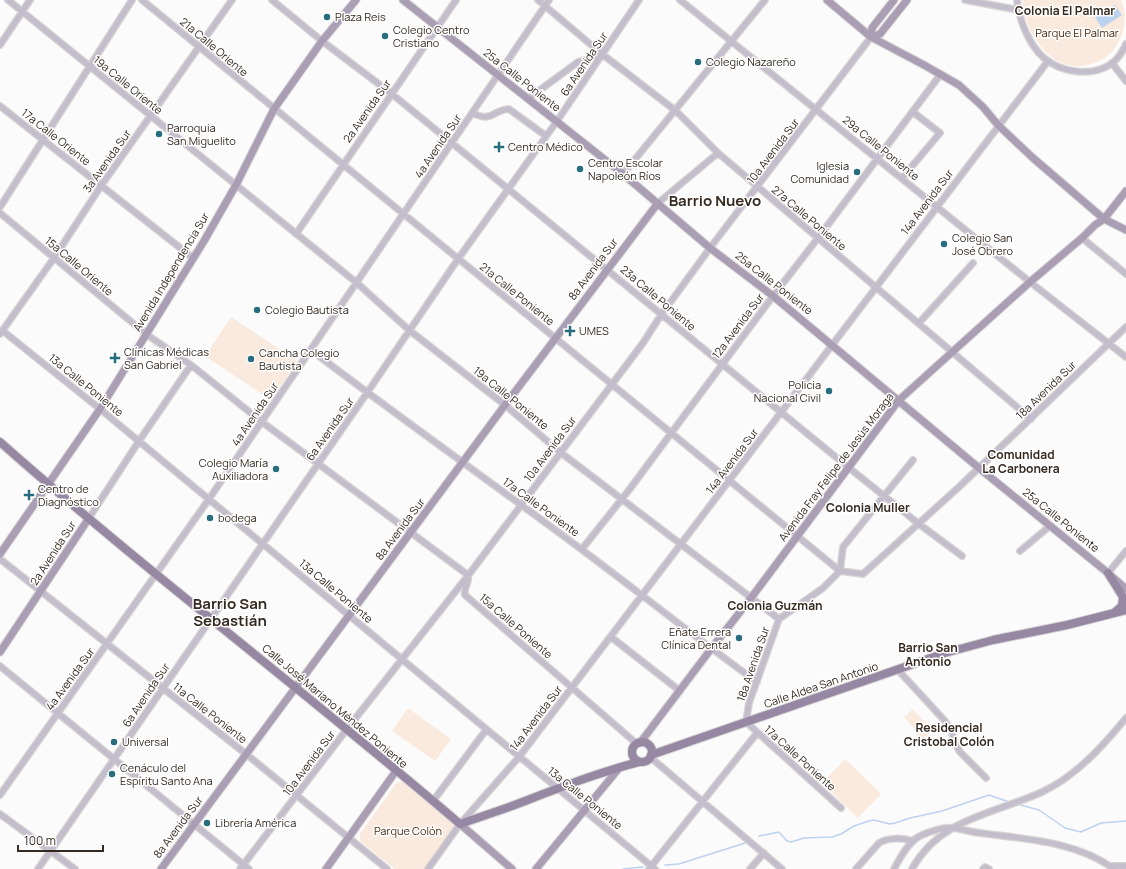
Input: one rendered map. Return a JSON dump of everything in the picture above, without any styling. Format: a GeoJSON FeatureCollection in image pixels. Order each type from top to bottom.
{"type":"FeatureCollection","features":[{"type":"Feature","properties":{"kind":"main road","name":"Calle José Mariano Méndez Poniente"},"geometry":{"type":"LineString","coordinates":[[0,442],[49,485],[347,729],[460,824]]}},
{"type":"Feature","properties":{"kind":"main road"},"geometry":{"type":"LineString","coordinates":[[1108,572],[1123,597],[1122,606],[1114,613]]}},
{"type":"Feature","properties":{"kind":"main road","name":"Calle Aldea San Antonio"},"geometry":{"type":"LineString","coordinates":[[640,762],[646,761],[644,747],[664,751],[945,653],[993,640],[1067,625],[1126,610]]}},
{"type":"Feature","properties":{"kind":"main road"},"geometry":{"type":"LineString","coordinates":[[640,762],[634,759],[644,747]]}},
{"type":"Feature","properties":{"kind":"main road"},"geometry":{"type":"LineString","coordinates":[[620,767],[644,747]]}},
{"type":"Feature","properties":{"kind":"main road"},"geometry":{"type":"LineString","coordinates":[[460,824],[557,788],[620,767],[640,762]]}},
{"type":"Feature","properties":{"kind":"street","name":"19a Calle Oriente"},"geometry":{"type":"LineString","coordinates":[[8,0],[236,185]]}},
{"type":"Feature","properties":{"kind":"street"},"geometry":{"type":"LineString","coordinates":[[0,45],[30,0]]}},
{"type":"Feature","properties":{"kind":"street"},"geometry":{"type":"LineString","coordinates":[[0,207],[132,0]]}},
{"type":"Feature","properties":{"kind":"street","name":"21a Calle Oriente"},"geometry":{"type":"LineString","coordinates":[[142,0],[274,109]]}},
{"type":"Feature","properties":{"kind":"street","name":"3a Avenida Sur"},"geometry":{"type":"LineString","coordinates":[[1,332],[54,258],[101,186],[198,46],[232,0]]}},
{"type":"Feature","properties":{"kind":"street","name":"23a Calle Poniente"},"geometry":{"type":"LineString","coordinates":[[272,0],[322,41],[392,94],[508,188],[848,467],[919,524],[962,556]]}},
{"type":"Feature","properties":{"kind":"street","name":"Avenida Independencia Sur"},"geometry":{"type":"LineString","coordinates":[[0,554],[49,485],[100,408],[193,258],[236,185],[274,109],[322,41],[356,0]]}},
{"type":"Feature","properties":{"kind":"street","name":"25a Calle Poniente"},"geometry":{"type":"LineString","coordinates":[[403,0],[437,28],[529,98],[658,203],[710,248],[773,296],[979,468],[1108,572],[1126,589]]}},
{"type":"Feature","properties":{"kind":"street","name":"2a Avenida Sur"},"geometry":{"type":"LineString","coordinates":[[296,234],[342,164],[456,0]]}},
{"type":"Feature","properties":{"kind":"street","name":"27a Calle Poniente"},"geometry":{"type":"LineString","coordinates":[[538,0],[602,54],[676,111],[718,153],[1031,419]]}},
{"type":"Feature","properties":{"kind":"street","name":"4a Avenida Sur"},"geometry":{"type":"LineString","coordinates":[[0,795],[210,499],[548,0]]}},
{"type":"Feature","properties":{"kind":"street","name":"6a Avenida Sur"},"geometry":{"type":"LineString","coordinates":[[38,869],[458,259],[557,121],[640,0]]}},
{"type":"Feature","properties":{"kind":"street"},"geometry":{"type":"LineString","coordinates":[[623,174],[676,111],[765,0]]}},
{"type":"Feature","properties":{"kind":"street"},"geometry":{"type":"LineString","coordinates":[[827,0],[871,37],[940,75],[952,80],[983,107],[998,125],[1033,158],[1104,219],[1126,230]]}},
{"type":"Feature","properties":{"kind":"street"},"geometry":{"type":"LineString","coordinates":[[871,37],[872,28],[894,0]]}},
{"type":"Feature","properties":{"kind":"street"},"geometry":{"type":"LineString","coordinates":[[871,37],[880,34],[907,0]]}},
{"type":"Feature","properties":{"kind":"street"},"geometry":{"type":"LineString","coordinates":[[965,0],[1019,10]]}},
{"type":"Feature","properties":{"kind":"street"},"geometry":{"type":"LineString","coordinates":[[1017,0],[1025,27],[1034,45],[1041,55],[1048,61],[1061,68],[1080,72],[1100,69],[1112,63],[1126,44]]}},
{"type":"Feature","properties":{"kind":"street","name":"29a Calle Poniente"},"geometry":{"type":"LineString","coordinates":[[683,1],[1030,282],[1109,342],[1126,357]]}},
{"type":"Feature","properties":{"kind":"street","name":"10a Avenida Sur"},"geometry":{"type":"LineString","coordinates":[[242,867],[347,729],[468,575],[612,384],[710,248],[871,37]]}},
{"type":"Feature","properties":{"kind":"street"},"geometry":{"type":"LineString","coordinates":[[529,98],[578,62],[602,54]]}},
{"type":"Feature","properties":{"kind":"street","name":"14a Avenida Sur"},"geometry":{"type":"LineString","coordinates":[[428,869],[460,824],[519,757],[936,206],[1048,61]]}},
{"type":"Feature","properties":{"kind":"street"},"geometry":{"type":"LineString","coordinates":[[1112,63],[1126,82]]}},
{"type":"Feature","properties":{"kind":"street","name":"12a Avenida Sur"},"geometry":{"type":"LineString","coordinates":[[582,549],[622,499],[940,75]]}},
{"type":"Feature","properties":{"kind":"street","name":"17a Calle Oriente"},"geometry":{"type":"LineString","coordinates":[[0,106],[193,258]]}},
{"type":"Feature","properties":{"kind":"street","name":"21a Calle Poniente"},"geometry":{"type":"LineString","coordinates":[[274,109],[840,571]]}},
{"type":"Feature","properties":{"kind":"street"},"geometry":{"type":"LineString","coordinates":[[472,113],[486,118],[510,109],[546,136]]}},
{"type":"Feature","properties":{"kind":"street"},"geometry":{"type":"LineString","coordinates":[[902,178],[940,133],[913,112]]}},
{"type":"Feature","properties":{"kind":"street"},"geometry":{"type":"LineString","coordinates":[[658,203],[718,153]]}},
{"type":"Feature","properties":{"kind":"street","name":"19a Calle Poniente"},"geometry":{"type":"LineString","coordinates":[[236,185],[357,283],[409,330],[505,405],[560,452],[779,620]]}},
{"type":"Feature","properties":{"kind":"street","name":"Avenida Fray Felipe de Jesús Moraga"},"geometry":{"type":"LineString","coordinates":[[644,747],[680,691],[899,400],[1030,282],[1082,238],[1095,225],[1104,219],[1126,191]]}},
{"type":"Feature","properties":{"kind":"street","name":"8a Avenida Sur"},"geometry":{"type":"LineString","coordinates":[[160,869],[505,405],[658,203]]}},
{"type":"Feature","properties":{"kind":"street","name":"15a Calle Oriente"},"geometry":{"type":"LineString","coordinates":[[0,213],[146,334]]}},
{"type":"Feature","properties":{"kind":"street"},"geometry":{"type":"LineString","coordinates":[[1082,238],[1126,274]]}},
{"type":"Feature","properties":{"kind":"street"},"geometry":{"type":"LineString","coordinates":[[919,323],[973,263]]}},
{"type":"Feature","properties":{"kind":"street","name":"18a Avenida Sur"},"geometry":{"type":"LineString","coordinates":[[746,722],[749,703],[779,620],[823,588],[840,571],[863,574],[979,468],[1126,327]]}},
{"type":"Feature","properties":{"kind":"street","name":"13a Calle Poniente"},"geometry":{"type":"LineString","coordinates":[[1,332],[100,408],[486,730],[585,810],[651,868]]}},
{"type":"Feature","properties":{"kind":"street"},"geometry":{"type":"LineString","coordinates":[[146,334],[191,365],[262,422],[468,575]]}},
{"type":"Feature","properties":{"kind":"street","name":"17a Calle Poniente"},"geometry":{"type":"LineString","coordinates":[[311,350],[367,393],[582,549],[711,649],[757,682]]}},
{"type":"Feature","properties":{"kind":"street","name":"2a Avenida Sur"},"geometry":{"type":"LineString","coordinates":[[0,652],[191,365]]}},
{"type":"Feature","properties":{"kind":"street"},"geometry":{"type":"LineString","coordinates":[[840,571],[843,546],[913,460]]}},
{"type":"Feature","properties":{"kind":"street"},"geometry":{"type":"LineString","coordinates":[[1020,551],[1050,526]]}},
{"type":"Feature","properties":{"kind":"street"},"geometry":{"type":"LineString","coordinates":[[1108,572],[1126,551]]}},
{"type":"Feature","properties":{"kind":"street","name":"11a Calle Poniente"},"geometry":{"type":"LineString","coordinates":[[0,559],[246,754],[386,869]]}},
{"type":"Feature","properties":{"kind":"street","name":"15a Calle Poniente"},"geometry":{"type":"LineString","coordinates":[[468,575],[469,579],[464,591],[465,595],[644,747],[702,801],[782,869]]}},
{"type":"Feature","properties":{"kind":"street"},"geometry":{"type":"LineString","coordinates":[[611,637],[680,691]]}},
{"type":"Feature","properties":{"kind":"street"},"geometry":{"type":"LineString","coordinates":[[0,666],[114,759],[242,867],[249,869]]}},
{"type":"Feature","properties":{"kind":"street"},"geometry":{"type":"LineString","coordinates":[[898,670],[948,726],[960,752],[986,778]]}},
{"type":"Feature","properties":{"kind":"street"},"geometry":{"type":"LineString","coordinates":[[912,869],[922,853],[942,834],[952,828],[969,819],[1042,791],[1060,781],[1094,754],[1126,718]]}},
{"type":"Feature","properties":{"kind":"street","name":"17a Calle Poniente"},"geometry":{"type":"LineString","coordinates":[[746,722],[841,808]]}},
{"type":"Feature","properties":{"kind":"street"},"geometry":{"type":"LineString","coordinates":[[433,801],[486,730]]}},
{"type":"Feature","properties":{"kind":"street"},"geometry":{"type":"LineString","coordinates":[[651,868],[702,801],[757,733]]}},
{"type":"Feature","properties":{"kind":"street"},"geometry":{"type":"LineString","coordinates":[[536,869],[620,767]]}},
{"type":"Feature","properties":{"kind":"street"},"geometry":{"type":"LineString","coordinates":[[326,869],[396,771]]}},
{"type":"Feature","properties":{"kind":"street"},"geometry":{"type":"LineString","coordinates":[[0,814],[75,869]]}},
{"type":"Feature","properties":{"kind":"street","name":"Calle José Mariano Méndez Poniente"},"geometry":{"type":"LineString","coordinates":[[460,824],[512,869]]}},
{"type":"Feature","properties":{"kind":"street"},"geometry":{"type":"LineString","coordinates":[[894,869],[913,841],[920,836],[952,828],[979,833],[1018,837],[1064,846],[1095,858],[1112,867],[1126,866]]}},
{"type":"Feature","properties":{"kind":"street"},"geometry":{"type":"LineString","coordinates":[[856,869],[879,843],[884,840],[905,839],[913,841]]}},
{"type":"Feature","properties":{"kind":"street"},"geometry":{"type":"LineString","coordinates":[[750,869],[764,853]]}},
{"type":"Feature","properties":{"kind":"street"},"geometry":{"type":"LineString","coordinates":[[983,869],[985,867],[988,869]]}},
{"type":"Feature","properties":{"kind":"green space","name":"Parque El Palmar"},"geometry":{"type":"Polygon","coordinates":[[[1022,0],[1121,0],[1125,18],[1123,32],[1114,49],[1103,59],[1094,63],[1080,66],[1066,64],[1054,59],[1044,50],[1036,39],[1029,27],[1024,13],[1022,0]]]}},
{"type":"Feature","properties":{"kind":"green space","name":"Cancha Colegio Bautista"},"geometry":{"type":"Polygon","coordinates":[[[231,317],[297,361],[271,400],[205,356],[231,317]]]}},
{"type":"Feature","properties":{"kind":"green space"},"geometry":{"type":"Polygon","coordinates":[[[408,708],[451,739],[435,761],[392,731],[408,708]]]}},
{"type":"Feature","properties":{"kind":"green space"},"geometry":{"type":"Polygon","coordinates":[[[913,709],[932,731],[923,739],[904,717],[913,709]]]}},
{"type":"Feature","properties":{"kind":"green space"},"geometry":{"type":"Polygon","coordinates":[[[845,759],[881,794],[858,818],[822,783],[845,759]]]}},
{"type":"Feature","properties":{"kind":"green space","name":"Parque Colón"},"geometry":{"type":"Polygon","coordinates":[[[397,782],[406,782],[457,824],[456,830],[426,869],[395,869],[360,841],[360,834],[397,782]]]}},
{"type":"Feature","properties":{"kind":"water"},"geometry":{"type":"Polygon","coordinates":[[[1115,5],[1122,15],[1102,28],[1095,17],[1115,5]]]}},
{"type":"Feature","properties":{"kind":"waterway"},"geometry":{"type":"LineString","coordinates":[[759,836],[779,832],[787,841],[791,842],[804,838],[832,837],[841,834],[854,826],[869,821],[874,820],[890,824],[895,823],[942,811],[989,795],[1009,802]]}},
{"type":"Feature","properties":{"kind":"waterway"},"geometry":{"type":"LineString","coordinates":[[1017,804],[1039,810],[1065,828],[1081,832],[1101,823],[1126,821]]}},
{"type":"Feature","properties":{"kind":"waterway"},"geometry":{"type":"LineString","coordinates":[[665,865],[679,864],[745,843]]}},
{"type":"Feature","properties":{"kind":"waterway"},"geometry":{"type":"LineString","coordinates":[[623,869],[643,867]]}},
{"type":"Feature","properties":{"kind":"place","name":"Plaza Reis"},"geometry":{"type":"Point","coordinates":[327,17]}},
{"type":"Feature","properties":{"kind":"place","name":"Colegio Centro Cristiano"},"geometry":{"type":"Point","coordinates":[385,36]}},
{"type":"Feature","properties":{"kind":"place","name":"Colegio Nazareño"},"geometry":{"type":"Point","coordinates":[698,62]}},
{"type":"Feature","properties":{"kind":"place","name":"Parroquia San Miguelito"},"geometry":{"type":"Point","coordinates":[159,134]}},
{"type":"Feature","properties":{"kind":"place","name":"Centro Médico"},"geometry":{"type":"Point","coordinates":[499,147]}},
{"type":"Feature","properties":{"kind":"place","name":"Centro Escolar Napoleón Ríos"},"geometry":{"type":"Point","coordinates":[580,169]}},
{"type":"Feature","properties":{"kind":"place","name":"Iglesia Comunidad"},"geometry":{"type":"Point","coordinates":[857,172]}},
{"type":"Feature","properties":{"kind":"place","name":"Colegio San José Obrero"},"geometry":{"type":"Point","coordinates":[944,244]}},
{"type":"Feature","properties":{"kind":"place","name":"Colegio Bautista"},"geometry":{"type":"Point","coordinates":[257,310]}},
{"type":"Feature","properties":{"kind":"place","name":"UMES"},"geometry":{"type":"Point","coordinates":[570,331]}},
{"type":"Feature","properties":{"kind":"place","name":"Clínicas Médicas San Gabriel"},"geometry":{"type":"Point","coordinates":[115,358]}},
{"type":"Feature","properties":{"kind":"place","name":"Cancha Colegio Bautista"},"geometry":{"type":"Point","coordinates":[251,359]}},
{"type":"Feature","properties":{"kind":"place","name":"Policia Nacional Civil"},"geometry":{"type":"Point","coordinates":[829,391]}},
{"type":"Feature","properties":{"kind":"place","name":"Colegio María Auxiliadora"},"geometry":{"type":"Point","coordinates":[276,469]}},
{"type":"Feature","properties":{"kind":"place","name":"Centro de Diagnóstico"},"geometry":{"type":"Point","coordinates":[29,495]}},
{"type":"Feature","properties":{"kind":"place","name":"bodega"},"geometry":{"type":"Point","coordinates":[210,518]}},
{"type":"Feature","properties":{"kind":"place","name":"Eñate Errera Clínica Dental"},"geometry":{"type":"Point","coordinates":[739,638]}},
{"type":"Feature","properties":{"kind":"place","name":"Universal"},"geometry":{"type":"Point","coordinates":[114,742]}},
{"type":"Feature","properties":{"kind":"place","name":"Cenáculo del Espíritu Santo Ana"},"geometry":{"type":"Point","coordinates":[112,774]}},
{"type":"Feature","properties":{"kind":"place","name":"Librería América"},"geometry":{"type":"Point","coordinates":[207,823]}},
{"type":"Feature","properties":{"kind":"district","name":"Colonia El Palmar"},"geometry":{"type":"Point","coordinates":[1065,11]}},
{"type":"Feature","properties":{"kind":"district","name":"Barrio Nuevo"},"geometry":{"type":"Point","coordinates":[715,201]}},
{"type":"Feature","properties":{"kind":"district","name":"Comunidad La Carbonera"},"geometry":{"type":"Point","coordinates":[1021,462]}},
{"type":"Feature","properties":{"kind":"district","name":"Colonia Muller"},"geometry":{"type":"Point","coordinates":[868,508]}},
{"type":"Feature","properties":{"kind":"district","name":"Colonia Guzmán"},"geometry":{"type":"Point","coordinates":[775,606]}},
{"type":"Feature","properties":{"kind":"district","name":"Barrio San Sebastián"},"geometry":{"type":"Point","coordinates":[230,612]}},
{"type":"Feature","properties":{"kind":"district","name":"Barrio San Antonio"},"geometry":{"type":"Point","coordinates":[928,655]}},
{"type":"Feature","properties":{"kind":"district","name":"Residencial Cristobal Colón"},"geometry":{"type":"Point","coordinates":[949,735]}}]}
